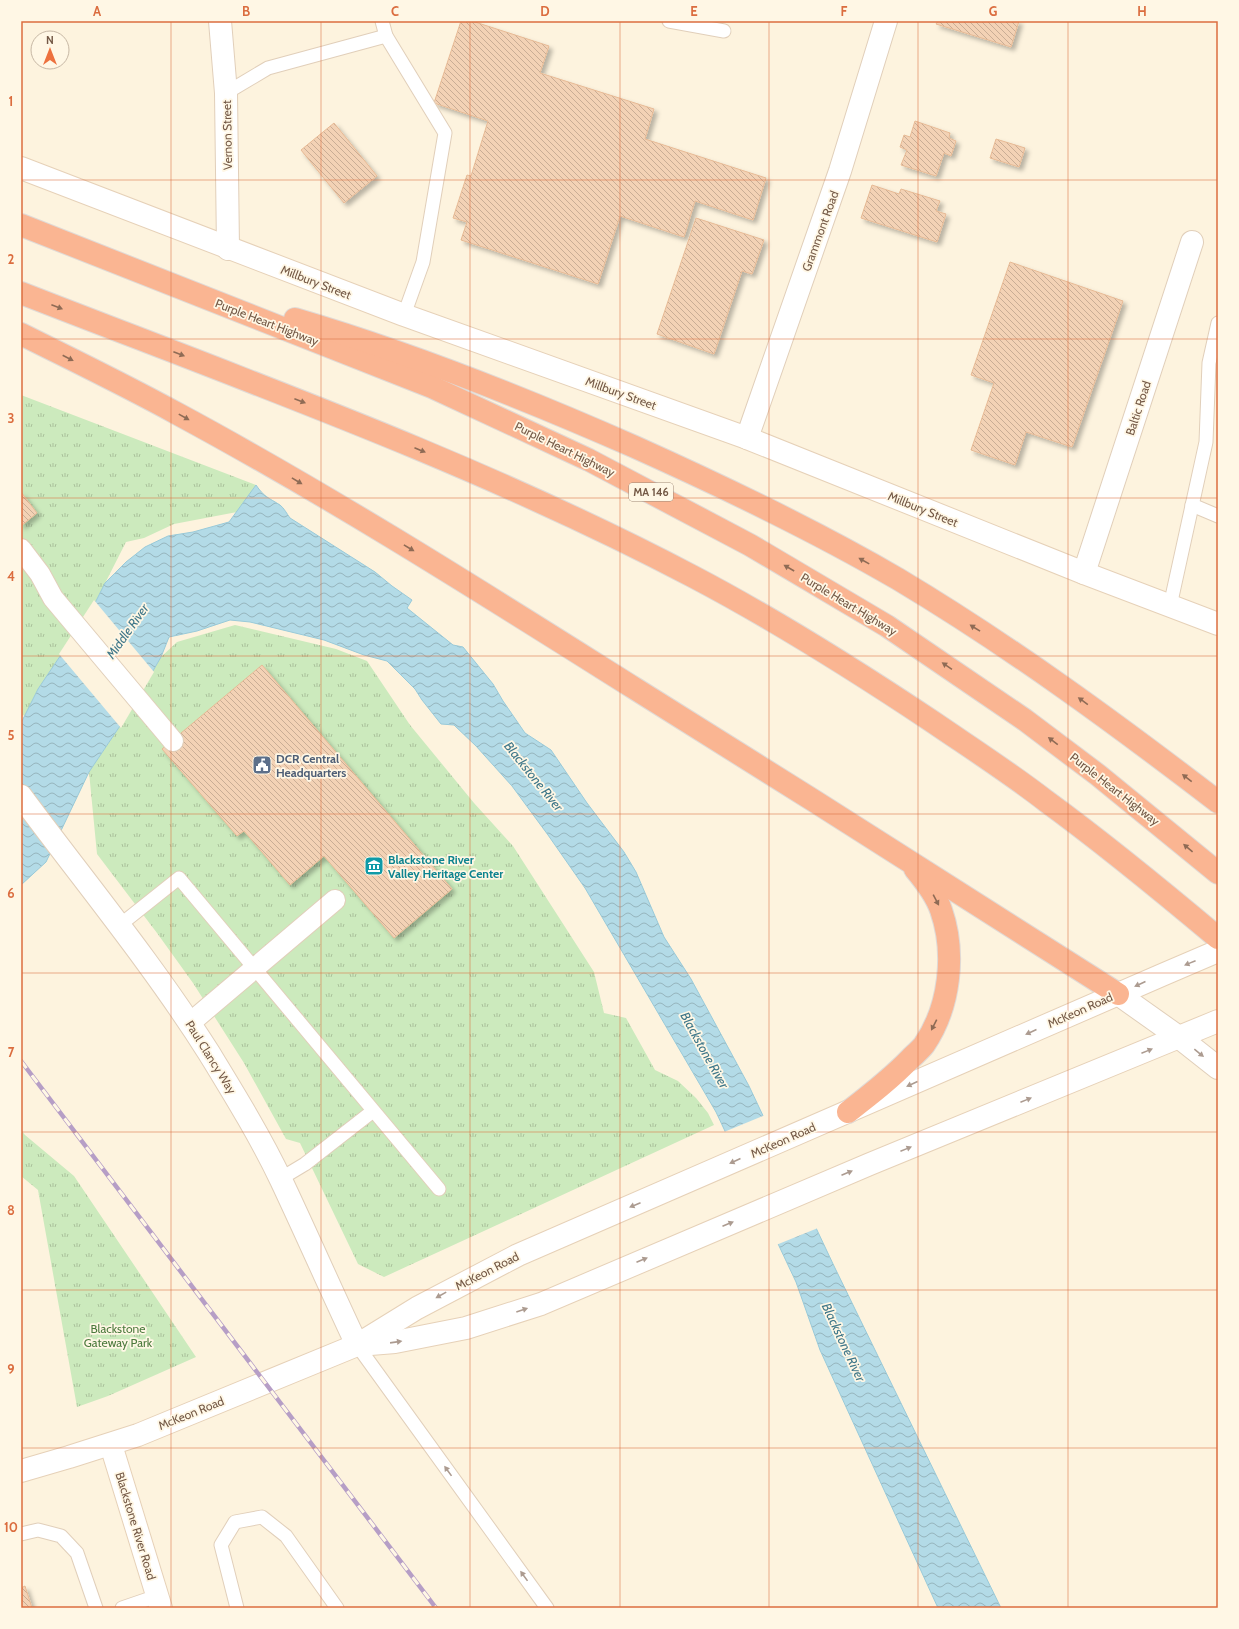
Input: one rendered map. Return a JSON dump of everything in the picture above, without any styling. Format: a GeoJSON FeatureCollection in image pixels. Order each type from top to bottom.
{"type":"FeatureCollection","features":[{"type":"Feature","properties":{"kind":"highway","name":"Purple Heart Highway"},"geometry":{"type":"LineString","coordinates":[[21,225],[445,393],[590,460],[750,545],[887,626],[1025,720],[1098,775],[1218,873]]}},
{"type":"Feature","properties":{"kind":"highway"},"geometry":{"type":"LineString","coordinates":[[163,281],[346,334],[437,366],[572,419],[717,484],[805,528],[898,579],[977,629],[1076,696],[1218,802]]}},
{"type":"Feature","properties":{"kind":"highway"},"geometry":{"type":"LineString","coordinates":[[21,293],[344,418],[511,488],[692,576],[780,624],[865,677],[961,742],[1045,800],[1218,938]]}},
{"type":"Feature","properties":{"kind":"highway"},"geometry":{"type":"LineString","coordinates":[[21,334],[174,411],[290,477],[466,583],[905,857],[1118,994]]}},
{"type":"Feature","properties":{"kind":"highway"},"geometry":{"type":"LineString","coordinates":[[848,1112],[897,1072],[924,1045],[942,1010],[948,976],[949,941],[941,909],[928,886],[905,857]]}},
{"type":"Feature","properties":{"kind":"main road","name":"Vernon Street"},"geometry":{"type":"LineString","coordinates":[[220,21],[226,93],[228,249]]}},
{"type":"Feature","properties":{"kind":"main road","name":"Grammont Road"},"geometry":{"type":"LineString","coordinates":[[747,438],[840,172],[886,21]]}},
{"type":"Feature","properties":{"kind":"main road","name":"Millbury Street"},"geometry":{"type":"LineString","coordinates":[[21,168],[228,249],[404,315],[747,438],[1084,573],[1218,624]]}},
{"type":"Feature","properties":{"kind":"main road","name":"Baltic Road"},"geometry":{"type":"LineString","coordinates":[[1084,573],[1192,242]]}},
{"type":"Feature","properties":{"kind":"main road","name":"Paul Clancy Way"},"geometry":{"type":"LineString","coordinates":[[21,796],[120,925],[166,988],[190,1023],[228,1085],[280,1179],[357,1345]]}},
{"type":"Feature","properties":{"kind":"main road","name":"McKeon Road"},"geometry":{"type":"LineString","coordinates":[[21,1471],[111,1445],[357,1345],[417,1308],[518,1255],[671,1190],[1162,974],[1218,952]]}},
{"type":"Feature","properties":{"kind":"main road"},"geometry":{"type":"LineString","coordinates":[[1118,994],[1180,1038],[1218,1068]]}},
{"type":"Feature","properties":{"kind":"main road","name":"McKeon Road"},"geometry":{"type":"LineString","coordinates":[[357,1345],[394,1342],[466,1328],[541,1304],[870,1164],[1214,1023]]}},
{"type":"Feature","properties":{"kind":"main road","name":"Blackstone River Road"},"geometry":{"type":"LineString","coordinates":[[111,1445],[159,1602]]}},
{"type":"Feature","properties":{"kind":"street"},"geometry":{"type":"LineString","coordinates":[[21,549],[40,574],[53,598],[172,741]]}},
{"type":"Feature","properties":{"kind":"street"},"geometry":{"type":"LineString","coordinates":[[190,1023],[335,900]]}},
{"type":"Feature","properties":{"kind":"lane"},"geometry":{"type":"LineString","coordinates":[[382,21],[386,36],[445,133],[423,262],[404,315]]}},
{"type":"Feature","properties":{"kind":"lane"},"geometry":{"type":"LineString","coordinates":[[669,21],[724,31]]}},
{"type":"Feature","properties":{"kind":"lane"},"geometry":{"type":"LineString","coordinates":[[226,93],[268,68],[386,36]]}},
{"type":"Feature","properties":{"kind":"lane"},"geometry":{"type":"LineString","coordinates":[[1170,606],[1206,442],[1209,363],[1218,323]]}},
{"type":"Feature","properties":{"kind":"lane"},"geometry":{"type":"LineString","coordinates":[[1192,505],[1218,516]]}},
{"type":"Feature","properties":{"kind":"lane"},"geometry":{"type":"LineString","coordinates":[[120,925],[179,878],[439,1189]]}},
{"type":"Feature","properties":{"kind":"lane"},"geometry":{"type":"LineString","coordinates":[[280,1179],[305,1164],[373,1110]]}},
{"type":"Feature","properties":{"kind":"lane"},"geometry":{"type":"LineString","coordinates":[[357,1345],[547,1608]]}},
{"type":"Feature","properties":{"kind":"lane"},"geometry":{"type":"LineString","coordinates":[[237,1608],[221,1545],[235,1522],[262,1517],[286,1536],[337,1608]]}},
{"type":"Feature","properties":{"kind":"lane"},"geometry":{"type":"LineString","coordinates":[[21,1534],[38,1530],[61,1536],[77,1553],[96,1608]]}},
{"type":"Feature","properties":{"kind":"lane"},"geometry":{"type":"LineString","coordinates":[[122,1608],[159,1602]]}},
{"type":"Feature","properties":{"kind":"green space"},"geometry":{"type":"Polygon","coordinates":[[[21,395],[256,485],[237,512],[174,524],[144,538],[126,542],[93,607],[38,689],[25,715],[21,716],[21,395]]]}},
{"type":"Feature","properties":{"kind":"green space"},"geometry":{"type":"Polygon","coordinates":[[[235,625],[336,649],[367,661],[410,725],[474,803],[513,846],[594,972],[604,1013],[626,1018],[655,1070],[678,1081],[696,1098],[708,1113],[714,1125],[384,1277],[358,1264],[300,1143],[286,1139],[244,1063],[193,983],[97,854],[89,772],[128,714],[161,657],[177,642],[235,625]]]}},
{"type":"Feature","properties":{"kind":"green space","name":"Blackstone Gateway Park"},"geometry":{"type":"Polygon","coordinates":[[[21,1130],[74,1176],[196,1357],[108,1396],[77,1407],[38,1190],[21,1176],[21,1130]]]}},
{"type":"Feature","properties":{"kind":"water"},"geometry":{"type":"Polygon","coordinates":[[[256,485],[264,495],[281,506],[290,518],[375,572],[412,600],[407,608],[453,645],[463,647],[493,684],[525,733],[551,750],[587,803],[624,852],[636,872],[664,937],[691,979],[749,1086],[834,1266],[1001,1608],[938,1608],[820,1350],[796,1282],[716,1112],[585,888],[548,835],[512,786],[476,746],[454,725],[441,724],[415,689],[387,661],[364,655],[324,640],[250,622],[230,620],[197,631],[169,637],[161,657],[128,714],[89,772],[46,862],[21,885],[21,723],[38,689],[93,607],[105,583],[126,562],[145,547],[168,536],[193,532],[229,522],[256,485]]]}},
{"type":"Feature","properties":{"kind":"pier"},"geometry":{"type":"Polygon","coordinates":[[[94,600],[154,672],[121,728],[59,654],[94,600]]]}},
{"type":"Feature","properties":{"kind":"pier"},"geometry":{"type":"Polygon","coordinates":[[[765,1115],[818,1228],[776,1245],[724,1132],[765,1115]]]}},
{"type":"Feature","properties":{"kind":"building"},"geometry":{"type":"Polygon","coordinates":[[[461,21],[472,21],[549,46],[540,73],[654,109],[645,139],[766,178],[753,220],[695,201],[684,237],[620,216],[598,284],[461,240],[467,222],[453,218],[467,175],[471,176],[488,121],[434,103],[461,21]]]}},
{"type":"Feature","properties":{"kind":"building"},"geometry":{"type":"Polygon","coordinates":[[[938,21],[1019,21],[1011,47],[936,24],[938,21]]]}},
{"type":"Feature","properties":{"kind":"building"},"geometry":{"type":"Polygon","coordinates":[[[915,121],[950,133],[949,138],[956,141],[951,156],[944,153],[936,176],[901,165],[907,150],[900,147],[904,135],[910,137],[915,121]]]}},
{"type":"Feature","properties":{"kind":"building"},"geometry":{"type":"Polygon","coordinates":[[[334,123],[377,176],[344,203],[301,150],[334,123]]]}},
{"type":"Feature","properties":{"kind":"building"},"geometry":{"type":"Polygon","coordinates":[[[996,139],[1025,148],[1019,167],[990,158],[996,139]]]}},
{"type":"Feature","properties":{"kind":"building"},"geometry":{"type":"Polygon","coordinates":[[[872,185],[899,194],[901,189],[940,201],[936,211],[946,214],[937,242],[861,218],[872,185]]]}},
{"type":"Feature","properties":{"kind":"building"},"geometry":{"type":"Polygon","coordinates":[[[696,218],[764,240],[752,274],[742,271],[714,354],[657,334],[696,218]]]}},
{"type":"Feature","properties":{"kind":"building"},"geometry":{"type":"Polygon","coordinates":[[[1010,262],[1123,301],[1072,447],[1026,432],[1015,465],[971,450],[994,383],[971,375],[1010,262]]]}},
{"type":"Feature","properties":{"kind":"building"},"geometry":{"type":"Polygon","coordinates":[[[21,492],[37,513],[21,526],[21,492]]]}},
{"type":"Feature","properties":{"kind":"building"},"geometry":{"type":"Polygon","coordinates":[[[262,665],[452,889],[394,938],[324,856],[290,885],[244,831],[237,836],[162,749],[262,665]]]}},
{"type":"Feature","properties":{"kind":"building"},"geometry":{"type":"Polygon","coordinates":[[[25,1586],[32,1608],[21,1608],[21,1588],[25,1586]]]}},
{"type":"Feature","properties":{"kind":"railway"},"geometry":{"type":"LineString","coordinates":[[21,1061],[436,1608]]}},
{"type":"Feature","properties":{"kind":"place","name":"DCR Central Headquarters"},"geometry":{"type":"Point","coordinates":[262,765]}},
{"type":"Feature","properties":{"kind":"place","name":"Blackstone River Valley Heritage Center"},"geometry":{"type":"Point","coordinates":[374,866]}},
{"type":"Feature","properties":{"kind":"water label","name":"Middle River"},"geometry":{"type":"Point","coordinates":[127,631]}},
{"type":"Feature","properties":{"kind":"water label","name":"Blackstone River"},"geometry":{"type":"Point","coordinates":[534,776]}},
{"type":"Feature","properties":{"kind":"water label","name":"Blackstone River"},"geometry":{"type":"Point","coordinates":[705,1050]}},
{"type":"Feature","properties":{"kind":"water label","name":"Blackstone River"},"geometry":{"type":"Point","coordinates":[844,1342]}}]}
